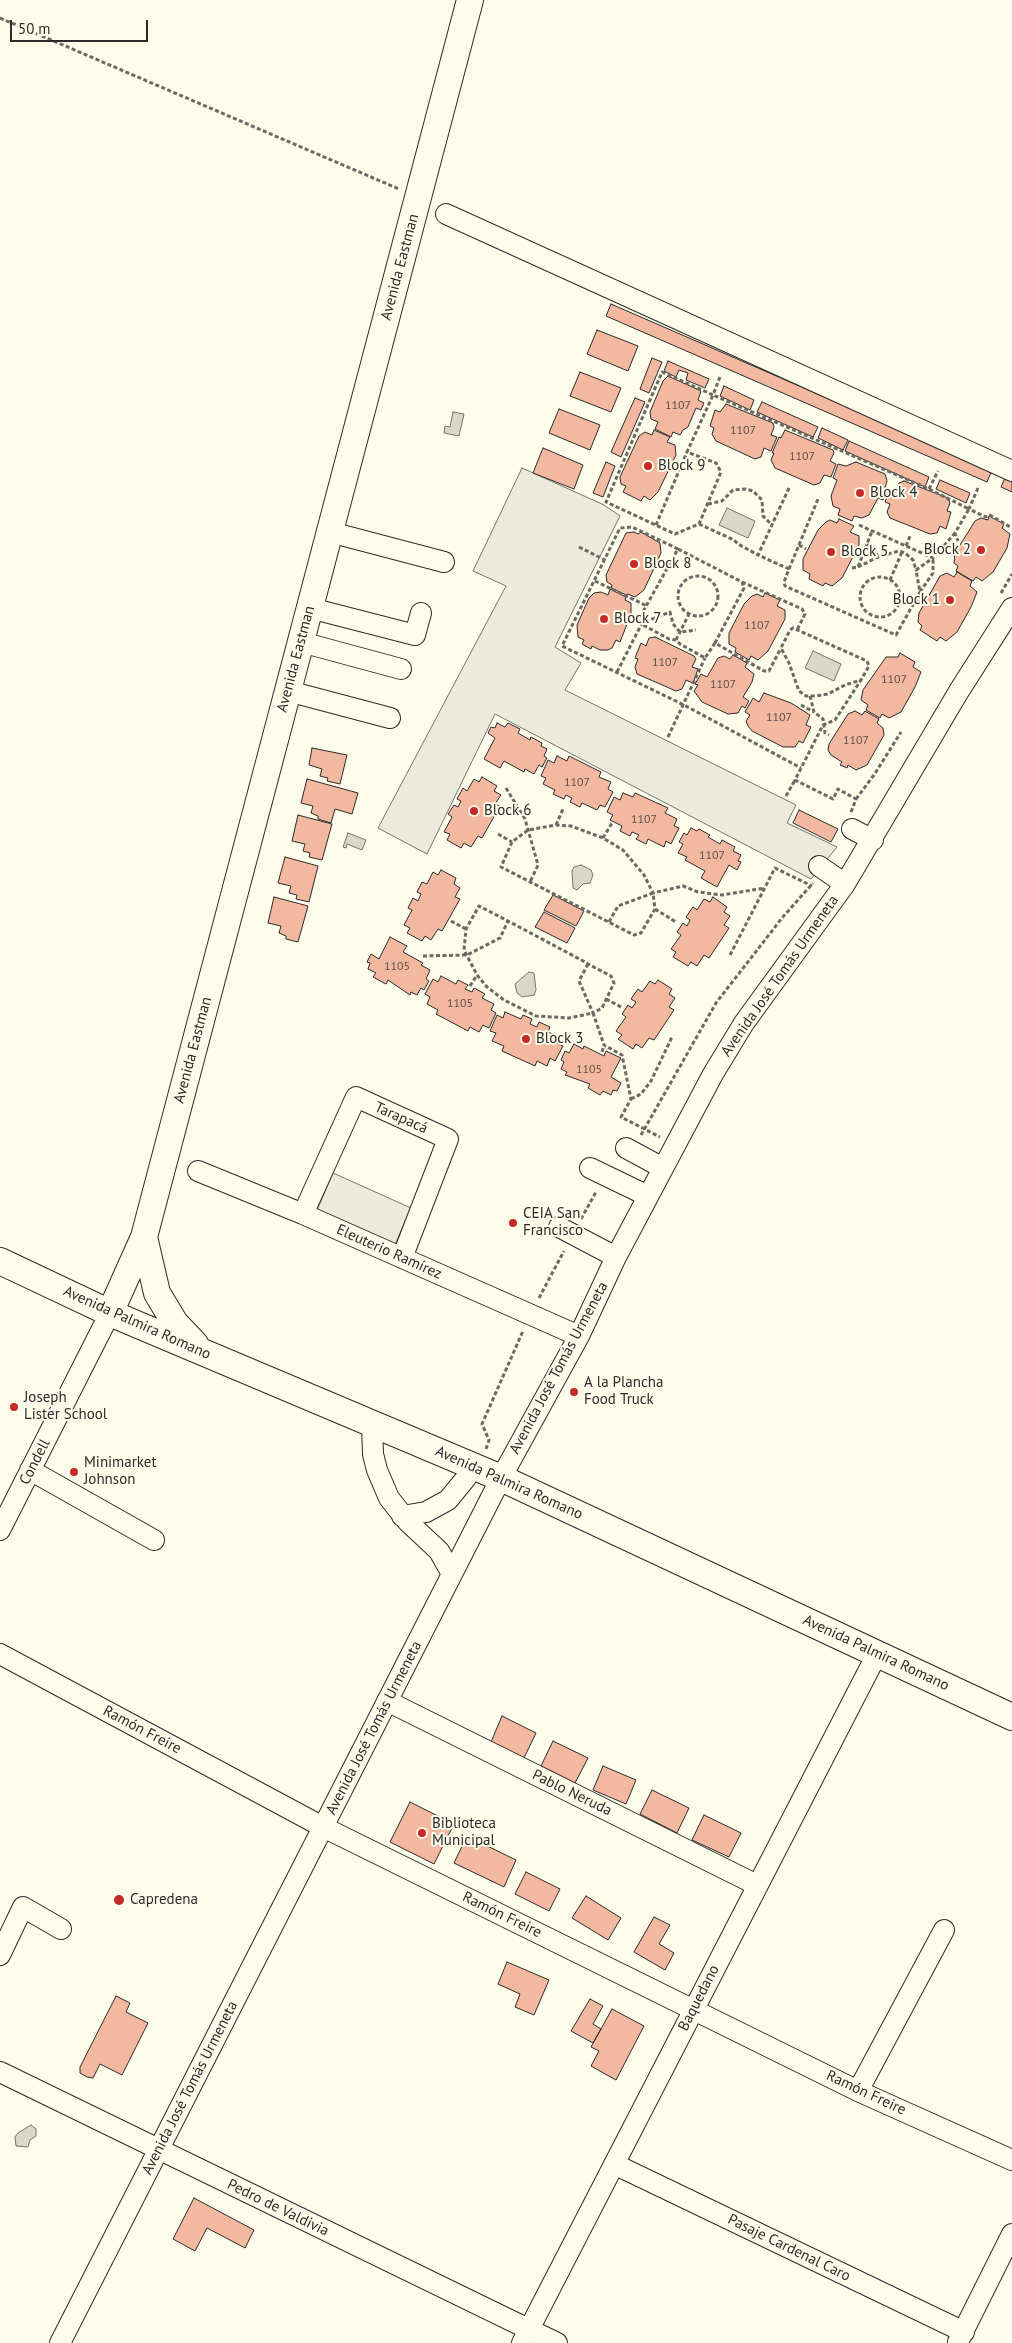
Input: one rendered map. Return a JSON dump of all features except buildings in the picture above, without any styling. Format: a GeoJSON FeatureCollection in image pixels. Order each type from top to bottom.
{"type":"FeatureCollection","features":[{"type":"Feature","properties":{"kind":"main road","name":"Avenida Eastman"},"geometry":{"type":"LineString","coordinates":[[110,1313],[144,1237],[470,0]]}},
{"type":"Feature","properties":{"kind":"main road"},"geometry":{"type":"LineString","coordinates":[[144,1237],[151,1276],[165,1309],[186,1337],[215,1357]]}},
{"type":"Feature","properties":{"kind":"main road","name":"Avenida Palmira Romano"},"geometry":{"type":"LineString","coordinates":[[0,1261],[110,1313],[501,1478],[1012,1717]]}},
{"type":"Feature","properties":{"kind":"street"},"geometry":{"type":"LineString","coordinates":[[446,214],[1012,470]]}},
{"type":"Feature","properties":{"kind":"street"},"geometry":{"type":"LineString","coordinates":[[330,532],[444,562]]}},
{"type":"Feature","properties":{"kind":"street"},"geometry":{"type":"LineString","coordinates":[[310,608],[415,636],[420,613]]}},
{"type":"Feature","properties":{"kind":"street","name":"Avenida José Tomás Urmeneta"},"geometry":{"type":"LineString","coordinates":[[60,2343],[501,1478],[579,1336],[616,1257],[675,1146],[744,1023],[840,891],[876,834],[959,691],[1012,608]]}},
{"type":"Feature","properties":{"kind":"street"},"geometry":{"type":"LineString","coordinates":[[301,642],[401,669]]}},
{"type":"Feature","properties":{"kind":"street"},"geometry":{"type":"LineString","coordinates":[[288,691],[390,718]]}},
{"type":"Feature","properties":{"kind":"street"},"geometry":{"type":"LineString","coordinates":[[852,829],[876,834]]}},
{"type":"Feature","properties":{"kind":"street"},"geometry":{"type":"LineString","coordinates":[[819,866],[840,891]]}},
{"type":"Feature","properties":{"kind":"street","name":"Tarapacá"},"geometry":{"type":"LineString","coordinates":[[303,1214],[356,1097],[448,1139],[402,1258]]}},
{"type":"Feature","properties":{"kind":"street"},"geometry":{"type":"LineString","coordinates":[[626,1148],[663,1168]]}},
{"type":"Feature","properties":{"kind":"street"},"geometry":{"type":"LineString","coordinates":[[590,1168],[648,1196]]}},
{"type":"Feature","properties":{"kind":"street","name":"Eleuterio Ramírez"},"geometry":{"type":"LineString","coordinates":[[198,1171],[303,1214],[579,1336]]}},
{"type":"Feature","properties":{"kind":"street"},"geometry":{"type":"LineString","coordinates":[[559,1227],[616,1257]]}},
{"type":"Feature","properties":{"kind":"street","name":"Condell"},"geometry":{"type":"LineString","coordinates":[[0,1530],[110,1313]]}},
{"type":"Feature","properties":{"kind":"street"},"geometry":{"type":"LineString","coordinates":[[372,1423],[373,1454],[377,1470],[389,1498],[402,1516],[439,1552],[452,1574]]}},
{"type":"Feature","properties":{"kind":"street"},"geometry":{"type":"LineString","coordinates":[[402,1516],[426,1512],[448,1500],[466,1478],[471,1465]]}},
{"type":"Feature","properties":{"kind":"street"},"geometry":{"type":"LineString","coordinates":[[30,1470],[154,1540]]}},
{"type":"Feature","properties":{"kind":"street","name":"Ramón Freire"},"geometry":{"type":"LineString","coordinates":[[0,1654],[323,1827],[858,2091],[1012,2160]]}},
{"type":"Feature","properties":{"kind":"street","name":"Baquedano"},"geometry":{"type":"LineString","coordinates":[[525,2336],[877,1654]]}},
{"type":"Feature","properties":{"kind":"street","name":"Pablo Neruda"},"geometry":{"type":"LineString","coordinates":[[387,1701],[757,1885]]}},
{"type":"Feature","properties":{"kind":"street"},"geometry":{"type":"LineString","coordinates":[[0,1955],[23,1907],[62,1929]]}},
{"type":"Feature","properties":{"kind":"street"},"geometry":{"type":"LineString","coordinates":[[858,2091],[944,1930]]}},
{"type":"Feature","properties":{"kind":"street","name":"Pedro de Valdivia"},"geometry":{"type":"LineString","coordinates":[[0,2072],[525,2336],[557,2343]]}},
{"type":"Feature","properties":{"kind":"street","name":"Pasaje Cardenal Caro"},"geometry":{"type":"LineString","coordinates":[[614,2164],[961,2337]]}},
{"type":"Feature","properties":{"kind":"street"},"geometry":{"type":"LineString","coordinates":[[961,2337],[1012,2234]]}},
{"type":"Feature","properties":{"kind":"path"},"geometry":{"type":"LineString","coordinates":[[0,18],[378,180]]}},
{"type":"Feature","properties":{"kind":"path"},"geometry":{"type":"LineString","coordinates":[[687,452],[716,463],[721,472],[699,524],[675,534],[606,502],[662,372],[928,489],[986,517],[990,515],[1012,528]]}},
{"type":"Feature","properties":{"kind":"path"},"geometry":{"type":"LineString","coordinates":[[656,525],[720,377]]}},
{"type":"Feature","properties":{"kind":"path"},"geometry":{"type":"LineString","coordinates":[[928,489],[938,471]]}},
{"type":"Feature","properties":{"kind":"path"},"geometry":{"type":"LineString","coordinates":[[758,555],[790,488]]}},
{"type":"Feature","properties":{"kind":"path"},"geometry":{"type":"LineString","coordinates":[[916,570],[933,558],[955,533],[969,509],[978,488]]}},
{"type":"Feature","properties":{"kind":"path"},"geometry":{"type":"LineString","coordinates":[[708,504],[722,501],[733,490],[746,489],[753,491],[762,500],[763,516],[772,525]]}},
{"type":"Feature","properties":{"kind":"path"},"geometry":{"type":"LineString","coordinates":[[818,500],[789,568],[784,582],[785,586],[892,635],[896,635],[933,573],[933,558]]}},
{"type":"Feature","properties":{"kind":"path"},"geometry":{"type":"LineString","coordinates":[[699,524],[734,540],[758,555],[789,568]]}},
{"type":"Feature","properties":{"kind":"path"},"geometry":{"type":"LineString","coordinates":[[859,525],[933,558]]}},
{"type":"Feature","properties":{"kind":"path"},"geometry":{"type":"LineString","coordinates":[[797,630],[805,614],[802,609],[742,582],[632,527],[623,527],[620,528],[562,646],[684,705],[801,768]]}},
{"type":"Feature","properties":{"kind":"path"},"geometry":{"type":"LineString","coordinates":[[858,567],[872,531]]}},
{"type":"Feature","properties":{"kind":"path"},"geometry":{"type":"LineString","coordinates":[[955,533],[958,541]]}},
{"type":"Feature","properties":{"kind":"path"},"geometry":{"type":"LineString","coordinates":[[906,546],[910,536]]}},
{"type":"Feature","properties":{"kind":"path"},"geometry":{"type":"LineString","coordinates":[[867,544],[878,556]]}},
{"type":"Feature","properties":{"kind":"path"},"geometry":{"type":"LineString","coordinates":[[799,545],[806,548]]}},
{"type":"Feature","properties":{"kind":"path"},"geometry":{"type":"LineString","coordinates":[[578,547],[605,560]]}},
{"type":"Feature","properties":{"kind":"path"},"geometry":{"type":"LineString","coordinates":[[678,549],[640,617],[643,625],[669,639],[676,640],[705,658]]}},
{"type":"Feature","properties":{"kind":"path"},"geometry":{"type":"LineString","coordinates":[[852,568],[858,567],[888,552],[902,552],[913,560],[920,592]]}},
{"type":"Feature","properties":{"kind":"path"},"geometry":{"type":"LineString","coordinates":[[890,580],[902,552]]}},
{"type":"Feature","properties":{"kind":"path"},"geometry":{"type":"LineString","coordinates":[[697,576],[708,579],[716,588],[717,604],[708,614],[702,616],[689,614],[679,601],[682,585],[697,576]]}},
{"type":"Feature","properties":{"kind":"path"},"geometry":{"type":"LineString","coordinates":[[878,577],[890,580],[899,593],[898,604],[890,614],[877,617],[871,615],[861,601],[863,586],[878,577]]}},
{"type":"Feature","properties":{"kind":"path"},"geometry":{"type":"LineString","coordinates":[[595,581],[647,606]]}},
{"type":"Feature","properties":{"kind":"path"},"geometry":{"type":"LineString","coordinates":[[668,737],[705,658],[744,588],[742,582]]}},
{"type":"Feature","properties":{"kind":"path"},"geometry":{"type":"LineString","coordinates":[[916,599],[920,603]]}},
{"type":"Feature","properties":{"kind":"path"},"geometry":{"type":"LineString","coordinates":[[617,673],[642,623],[670,612],[673,624],[680,632]]}},
{"type":"Feature","properties":{"kind":"path"},"geometry":{"type":"LineString","coordinates":[[676,640],[689,614]]}},
{"type":"Feature","properties":{"kind":"path"},"geometry":{"type":"LineString","coordinates":[[680,632],[696,630]]}},
{"type":"Feature","properties":{"kind":"path"},"geometry":{"type":"LineString","coordinates":[[715,643],[764,671],[769,671],[790,630],[797,630],[867,661],[869,666],[834,720],[823,725],[786,796]]}},
{"type":"Feature","properties":{"kind":"path"},"geometry":{"type":"LineString","coordinates":[[781,648],[790,663],[799,691],[810,696],[828,694],[860,680]]}},
{"type":"Feature","properties":{"kind":"path"},"geometry":{"type":"LineString","coordinates":[[810,696],[814,712]]}},
{"type":"Feature","properties":{"kind":"path"},"geometry":{"type":"LineString","coordinates":[[802,705],[823,719],[825,733],[829,736]]}},
{"type":"Feature","properties":{"kind":"path"},"geometry":{"type":"LineString","coordinates":[[876,834],[850,811],[901,732]]}},
{"type":"Feature","properties":{"kind":"path"},"geometry":{"type":"LineString","coordinates":[[795,780],[834,799],[838,789],[856,799]]}},
{"type":"Feature","properties":{"kind":"path"},"geometry":{"type":"LineString","coordinates":[[506,788],[525,819],[538,865],[530,882]]}},
{"type":"Feature","properties":{"kind":"path"},"geometry":{"type":"LineString","coordinates":[[556,826],[563,809]]}},
{"type":"Feature","properties":{"kind":"path"},"geometry":{"type":"LineString","coordinates":[[603,838],[612,823]]}},
{"type":"Feature","properties":{"kind":"path"},"geometry":{"type":"LineString","coordinates":[[556,826],[571,826],[603,838],[623,850],[644,875],[654,893],[655,909],[639,935],[634,935],[501,867],[512,842],[528,830],[556,826]]}},
{"type":"Feature","properties":{"kind":"path"},"geometry":{"type":"LineString","coordinates":[[498,834],[512,842]]}},
{"type":"Feature","properties":{"kind":"path"},"geometry":{"type":"LineString","coordinates":[[730,955],[774,868],[840,891]]}},
{"type":"Feature","properties":{"kind":"path"},"geometry":{"type":"LineString","coordinates":[[609,922],[618,906],[654,893],[683,886],[698,892],[722,895],[765,888]]}},
{"type":"Feature","properties":{"kind":"path"},"geometry":{"type":"LineString","coordinates":[[479,906],[611,976],[614,980],[602,1008],[593,1013],[568,1018],[540,1016],[520,1010],[487,987],[477,975],[464,950],[466,929],[479,906]]}},
{"type":"Feature","properties":{"kind":"path"},"geometry":{"type":"LineString","coordinates":[[655,909],[676,922]]}},
{"type":"Feature","properties":{"kind":"path"},"geometry":{"type":"LineString","coordinates":[[451,921],[466,929]]}},
{"type":"Feature","properties":{"kind":"path"},"geometry":{"type":"LineString","coordinates":[[423,956],[467,955],[500,938],[508,922]]}},
{"type":"Feature","properties":{"kind":"path"},"geometry":{"type":"LineString","coordinates":[[588,964],[579,981],[604,1045],[602,1052]]}},
{"type":"Feature","properties":{"kind":"path"},"geometry":{"type":"LineString","coordinates":[[470,986],[477,975]]}},
{"type":"Feature","properties":{"kind":"path"},"geometry":{"type":"LineString","coordinates":[[606,999],[623,1008]]}},
{"type":"Feature","properties":{"kind":"path"},"geometry":{"type":"LineString","coordinates":[[536,1020],[540,1016]]}},
{"type":"Feature","properties":{"kind":"path"},"geometry":{"type":"LineString","coordinates":[[672,1037],[651,1081],[641,1094],[631,1099],[621,1117],[675,1146]]}},
{"type":"Feature","properties":{"kind":"path"},"geometry":{"type":"LineString","coordinates":[[604,1045],[622,1055],[631,1099]]}},
{"type":"Feature","properties":{"kind":"shaded area"},"geometry":{"type":"Polygon","coordinates":[[[453,412],[464,414],[459,436],[444,433],[445,426],[450,427],[453,412]]]}},
{"type":"Feature","properties":{"kind":"shaded area"},"geometry":{"type":"Polygon","coordinates":[[[522,468],[604,505],[620,516],[555,647],[581,663],[565,690],[796,805],[787,823],[837,847],[811,879],[495,714],[427,854],[378,828],[506,586],[473,571],[522,468]]]}},
{"type":"Feature","properties":{"kind":"shaded area"},"geometry":{"type":"Polygon","coordinates":[[[727,508],[755,521],[748,538],[719,525],[727,508]]]}},
{"type":"Feature","properties":{"kind":"shaded area"},"geometry":{"type":"Polygon","coordinates":[[[813,651],[841,664],[834,681],[805,668],[813,651]]]}},
{"type":"Feature","properties":{"kind":"shaded area"},"geometry":{"type":"Polygon","coordinates":[[[348,833],[366,840],[362,850],[347,844],[346,848],[343,847],[348,833]]]}},
{"type":"Feature","properties":{"kind":"shaded area"},"geometry":{"type":"Polygon","coordinates":[[[581,865],[591,870],[593,875],[590,883],[583,884],[577,890],[573,888],[572,871],[574,867],[581,865]]]}},
{"type":"Feature","properties":{"kind":"shaded area"},"geometry":{"type":"Polygon","coordinates":[[[529,972],[534,973],[536,990],[534,995],[522,997],[517,993],[515,984],[529,972]]]}},
{"type":"Feature","properties":{"kind":"shaded area"},"geometry":{"type":"Polygon","coordinates":[[[333,1173],[411,1208],[393,1249],[315,1215],[333,1173]]]}},
{"type":"Feature","properties":{"kind":"shaded area"},"geometry":{"type":"Polygon","coordinates":[[[31,2125],[36,2129],[36,2136],[30,2140],[28,2147],[16,2146],[15,2137],[31,2125]]]}},
{"type":"Feature","properties":{"kind":"place","name":"Block 9"},"geometry":{"type":"Point","coordinates":[648,466]}},
{"type":"Feature","properties":{"kind":"place","name":"Block 4"},"geometry":{"type":"Point","coordinates":[860,493]}},
{"type":"Feature","properties":{"kind":"place","name":"Block 2"},"geometry":{"type":"Point","coordinates":[981,550]}},
{"type":"Feature","properties":{"kind":"place","name":"Block 5"},"geometry":{"type":"Point","coordinates":[831,552]}},
{"type":"Feature","properties":{"kind":"place","name":"Block 8"},"geometry":{"type":"Point","coordinates":[634,564]}},
{"type":"Feature","properties":{"kind":"place","name":"Block 1"},"geometry":{"type":"Point","coordinates":[950,600]}},
{"type":"Feature","properties":{"kind":"place","name":"Block 7"},"geometry":{"type":"Point","coordinates":[604,619]}},
{"type":"Feature","properties":{"kind":"place","name":"Block 6"},"geometry":{"type":"Point","coordinates":[474,811]}},
{"type":"Feature","properties":{"kind":"place","name":"Block 3"},"geometry":{"type":"Point","coordinates":[526,1039]}},
{"type":"Feature","properties":{"kind":"place","name":"CEIA San Francisco"},"geometry":{"type":"Point","coordinates":[513,1223]}},
{"type":"Feature","properties":{"kind":"place","name":"A la Plancha Food Truck"},"geometry":{"type":"Point","coordinates":[574,1392]}},
{"type":"Feature","properties":{"kind":"place","name":"Joseph Lister School"},"geometry":{"type":"Point","coordinates":[14,1407]}},
{"type":"Feature","properties":{"kind":"place","name":"Minimarket Johnson"},"geometry":{"type":"Point","coordinates":[74,1472]}},
{"type":"Feature","properties":{"kind":"place","name":"Biblioteca Municipal"},"geometry":{"type":"Point","coordinates":[422,1833]}},
{"type":"Feature","properties":{"kind":"place","name":"Capredena"},"geometry":{"type":"Point","coordinates":[119,1900]}}]}
